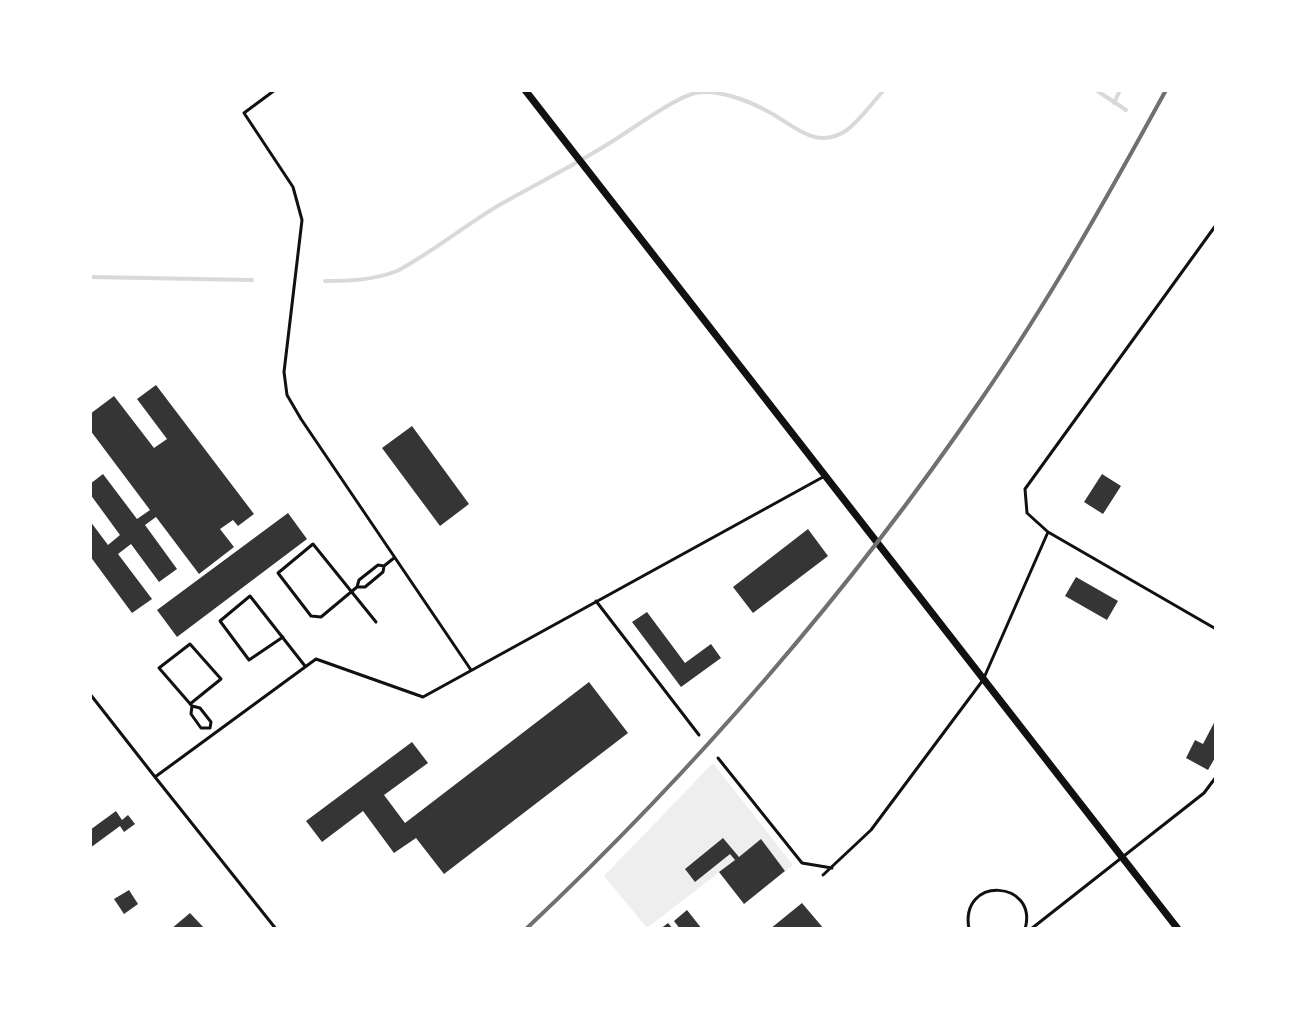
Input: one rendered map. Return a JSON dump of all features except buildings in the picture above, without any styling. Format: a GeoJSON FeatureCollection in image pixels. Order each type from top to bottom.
{"type":"FeatureCollection","features":[{"type":"Feature","properties":{"kind":"street"},"geometry":{"type":"LineString","coordinates":[[525,90],[1178,929]]}},
{"type":"Feature","properties":{"kind":"lane"},"geometry":{"type":"LineString","coordinates":[[275,90],[244,113],[293,187],[302,220],[284,372],[288,395],[301,418],[471,670]]}},
{"type":"Feature","properties":{"kind":"lane"},"geometry":{"type":"LineString","coordinates":[[1216,225],[1025,489],[1027,513],[1048,531],[1216,629]]}},
{"type":"Feature","properties":{"kind":"lane"},"geometry":{"type":"LineString","coordinates":[[155,777],[316,659],[423,697],[825,476]]}},
{"type":"Feature","properties":{"kind":"lane"},"geometry":{"type":"LineString","coordinates":[[823,875],[871,830],[984,680],[1048,531]]}},
{"type":"Feature","properties":{"kind":"lane"},"geometry":{"type":"LineString","coordinates":[[376,622],[350,591],[313,544],[278,573],[311,616],[321,617],[350,591],[357,586],[359,580],[378,565],[384,566]]}},
{"type":"Feature","properties":{"kind":"lane"},"geometry":{"type":"LineString","coordinates":[[357,586],[365,587],[383,572],[384,566],[395,558]]}},
{"type":"Feature","properties":{"kind":"lane"},"geometry":{"type":"LineString","coordinates":[[283,637],[249,660],[220,621],[250,596],[283,637],[305,666]]}},
{"type":"Feature","properties":{"kind":"lane"},"geometry":{"type":"LineString","coordinates":[[596,601],[699,735]]}},
{"type":"Feature","properties":{"kind":"lane"},"geometry":{"type":"LineString","coordinates":[[210,728],[201,728],[191,714],[191,705],[221,679],[190,644],[159,668],[191,705],[201,708],[211,722],[210,728],[214,733]]}},
{"type":"Feature","properties":{"kind":"lane"},"geometry":{"type":"LineString","coordinates":[[90,694],[276,929]]}},
{"type":"Feature","properties":{"kind":"lane"},"geometry":{"type":"LineString","coordinates":[[718,758],[802,862],[832,868]]}},
{"type":"Feature","properties":{"kind":"lane"},"geometry":{"type":"LineString","coordinates":[[1031,929],[1204,793],[1216,777]]}},
{"type":"Feature","properties":{"kind":"lane"},"geometry":{"type":"LineString","coordinates":[[969,929],[967,919],[974,901],[981,894],[991,890],[1001,890],[1019,899],[1025,908],[1027,917],[1025,929]]}},
{"type":"Feature","properties":{"kind":"shaded area"},"geometry":{"type":"Polygon","coordinates":[[[713,763],[793,865],[785,871],[761,840],[739,857],[723,838],[735,860],[647,928],[604,876],[713,763]]]}},
{"type":"Feature","properties":{"kind":"waterway"},"geometry":{"type":"LineString","coordinates":[[325,281],[362,279],[397,271],[501,204],[595,152],[686,96],[713,92],[743,100],[806,134],[825,138],[836,136],[847,130],[884,90]]}},
{"type":"Feature","properties":{"kind":"waterway"},"geometry":{"type":"LineString","coordinates":[[1096,90],[1126,110]]}},
{"type":"Feature","properties":{"kind":"waterway"},"geometry":{"type":"LineString","coordinates":[[1114,103],[1120,90]]}},
{"type":"Feature","properties":{"kind":"waterway"},"geometry":{"type":"LineString","coordinates":[[90,277],[252,280]]}},
{"type":"Feature","properties":{"kind":"railway"},"geometry":{"type":"LineString","coordinates":[[526,929],[588,869],[709,743],[824,610],[878,541],[980,401],[1030,325],[1100,209],[1166,90]]}}]}
